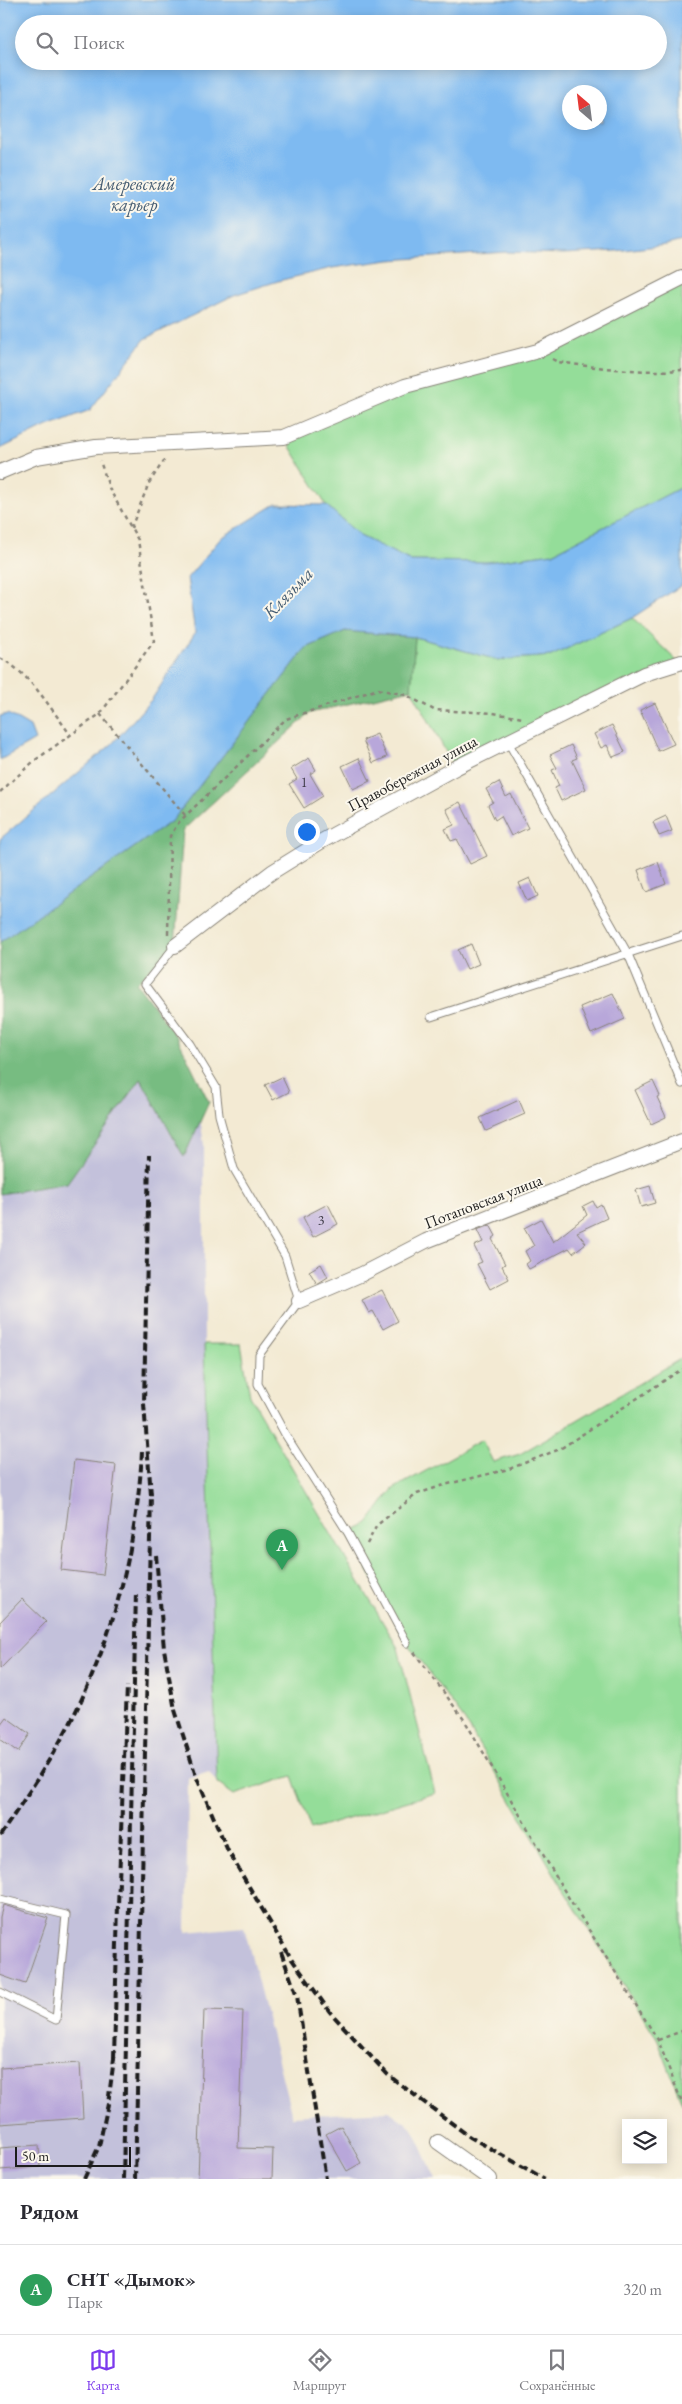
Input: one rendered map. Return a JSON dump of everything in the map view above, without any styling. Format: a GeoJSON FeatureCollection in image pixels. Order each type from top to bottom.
{"type":"FeatureCollection","features":[{"type":"Feature","properties":{"kind":"street"},"geometry":{"type":"LineString","coordinates":[[0,472],[36,457],[96,447],[284,437],[405,386],[538,351],[682,278]]}},
{"type":"Feature","properties":{"kind":"street","name":"Правобережная улица"},"geometry":{"type":"LineString","coordinates":[[171,952],[272,872],[322,841],[455,768],[644,674],[682,662]]}},
{"type":"Feature","properties":{"kind":"street","name":"Потаповская улица"},"geometry":{"type":"LineString","coordinates":[[300,1301],[362,1274],[426,1242],[682,1141]]}},
{"type":"Feature","properties":{"kind":"street"},"geometry":{"type":"LineString","coordinates":[[438,2142],[490,2179]]}},
{"type":"Feature","properties":{"kind":"lane"},"geometry":{"type":"LineString","coordinates":[[508,742],[628,954],[682,1084]]}},
{"type":"Feature","properties":{"kind":"lane"},"geometry":{"type":"LineString","coordinates":[[431,1017],[682,936]]}},
{"type":"Feature","properties":{"kind":"lane"},"geometry":{"type":"LineString","coordinates":[[171,952],[145,984],[190,1044],[216,1087],[219,1115],[234,1169],[285,1256],[300,1301],[259,1355],[258,1384],[285,1434],[348,1534],[407,1643]]}},
{"type":"Feature","properties":{"kind":"lane"},"geometry":{"type":"LineString","coordinates":[[0,1899],[66,1915],[56,2020],[0,1992]]}},
{"type":"Feature","properties":{"kind":"path"},"geometry":{"type":"LineString","coordinates":[[538,351],[558,362],[608,369],[651,372],[682,370]]}},
{"type":"Feature","properties":{"kind":"path"},"geometry":{"type":"LineString","coordinates":[[131,528],[149,483],[176,443]]}},
{"type":"Feature","properties":{"kind":"path"},"geometry":{"type":"LineString","coordinates":[[0,792],[34,761],[100,714],[154,641],[138,540],[110,490],[96,447]]}},
{"type":"Feature","properties":{"kind":"path"},"geometry":{"type":"LineString","coordinates":[[0,658],[10,663],[24,676],[70,734]]}},
{"type":"Feature","properties":{"kind":"path"},"geometry":{"type":"LineString","coordinates":[[171,952],[170,836],[185,816],[286,719],[378,689],[406,695],[434,710],[493,713],[549,722]]}},
{"type":"Feature","properties":{"kind":"path"},"geometry":{"type":"LineString","coordinates":[[100,714],[185,816]]}},
{"type":"Feature","properties":{"kind":"path"},"geometry":{"type":"LineString","coordinates":[[367,1548],[367,1541],[377,1525],[417,1494],[444,1485],[509,1469],[560,1449],[682,1370]]}},
{"type":"Feature","properties":{"kind":"path"},"geometry":{"type":"LineString","coordinates":[[407,1643],[465,1720],[562,1887],[658,2040],[682,2103]]}},
{"type":"Feature","properties":{"kind":"path"},"geometry":{"type":"LineString","coordinates":[[658,2040],[682,2031]]}},
{"type":"Feature","properties":{"kind":"shaded area"},"geometry":{"type":"Polygon","coordinates":[[[0,942],[194,1077],[204,1145],[204,1344],[217,1783],[209,1771],[188,1778],[186,1932],[244,1927],[292,2116],[389,2111],[413,2128],[436,2179],[0,2179],[0,942]]]}},
{"type":"Feature","properties":{"kind":"green space"},"geometry":{"type":"Polygon","coordinates":[[[682,278],[682,487],[553,553],[487,562],[411,561],[360,536],[326,505],[284,437],[405,386],[538,351],[682,278]]]}},
{"type":"Feature","properties":{"kind":"green space"},"geometry":{"type":"Polygon","coordinates":[[[632,618],[678,662],[455,768],[411,689],[415,637],[498,660],[551,656],[632,618]]]}},
{"type":"Feature","properties":{"kind":"green space"},"geometry":{"type":"Polygon","coordinates":[[[345,631],[415,637],[411,689],[310,713],[183,830],[175,946],[136,983],[178,1039],[209,1102],[184,1157],[141,1079],[67,1183],[0,1194],[0,942],[173,820],[306,648],[345,631]]]}},
{"type":"Feature","properties":{"kind":"green space"},"geometry":{"type":"Polygon","coordinates":[[[204,1344],[241,1344],[250,1396],[398,1648],[435,1793],[311,1830],[292,1776],[234,1795],[217,1783],[204,1344]]]}},
{"type":"Feature","properties":{"kind":"green space"},"geometry":{"type":"Polygon","coordinates":[[[682,1358],[682,2103],[658,2040],[562,1887],[465,1721],[407,1643],[348,1533],[368,1523],[393,1489],[482,1440],[493,1462],[520,1454],[682,1358]]]}},
{"type":"Feature","properties":{"kind":"water","name":"Амеревский карьер"},"geometry":{"type":"Polygon","coordinates":[[[0,0],[682,0],[682,241],[666,245],[616,251],[563,254],[507,252],[389,260],[332,268],[278,281],[234,295],[145,339],[90,410],[43,428],[0,449],[0,0]]]}},
{"type":"Feature","properties":{"kind":"water","name":"Клязьма"},"geometry":{"type":"Polygon","coordinates":[[[682,487],[682,585],[632,618],[551,656],[498,660],[415,637],[345,631],[306,648],[173,820],[0,942],[0,839],[112,744],[152,699],[195,633],[187,578],[221,538],[276,504],[326,505],[360,536],[411,561],[487,562],[553,553],[682,487]]]}},
{"type":"Feature","properties":{"kind":"water"},"geometry":{"type":"Polygon","coordinates":[[[8,714],[30,727],[35,740],[0,760],[0,716],[8,714]]]}},
{"type":"Feature","properties":{"kind":"building"},"geometry":{"type":"Polygon","coordinates":[[[655,703],[674,744],[658,751],[640,710],[655,703]]]}},
{"type":"Feature","properties":{"kind":"building"},"geometry":{"type":"Polygon","coordinates":[[[612,725],[625,752],[613,757],[607,745],[601,748],[594,734],[612,725]]]}},
{"type":"Feature","properties":{"kind":"building"},"geometry":{"type":"Polygon","coordinates":[[[377,734],[387,757],[373,763],[363,740],[377,734]]]}},
{"type":"Feature","properties":{"kind":"building"},"geometry":{"type":"Polygon","coordinates":[[[571,745],[577,758],[572,760],[586,789],[561,801],[555,788],[559,786],[552,770],[557,768],[550,755],[571,745]]]}},
{"type":"Feature","properties":{"kind":"building"},"geometry":{"type":"Polygon","coordinates":[[[309,758],[316,770],[310,774],[323,796],[304,808],[289,784],[297,779],[291,769],[309,758]]]}},
{"type":"Feature","properties":{"kind":"building"},"geometry":{"type":"Polygon","coordinates":[[[359,758],[370,781],[353,789],[342,766],[359,758]]]}},
{"type":"Feature","properties":{"kind":"building"},"geometry":{"type":"Polygon","coordinates":[[[499,782],[506,797],[511,794],[528,828],[511,836],[501,816],[495,820],[488,805],[493,802],[486,789],[499,782]]]}},
{"type":"Feature","properties":{"kind":"building"},"geometry":{"type":"Polygon","coordinates":[[[460,802],[487,856],[470,864],[457,839],[451,841],[445,829],[454,825],[446,809],[460,802]]]}},
{"type":"Feature","properties":{"kind":"building"},"geometry":{"type":"Polygon","coordinates":[[[666,816],[672,831],[659,836],[653,822],[666,816]]]}},
{"type":"Feature","properties":{"kind":"building"},"geometry":{"type":"Polygon","coordinates":[[[658,862],[666,884],[646,892],[638,870],[658,862]]]}},
{"type":"Feature","properties":{"kind":"building"},"geometry":{"type":"Polygon","coordinates":[[[530,878],[538,896],[527,901],[519,883],[530,878]]]}},
{"type":"Feature","properties":{"kind":"building"},"geometry":{"type":"Polygon","coordinates":[[[471,944],[479,964],[467,969],[458,950],[471,944]]]}},
{"type":"Feature","properties":{"kind":"building"},"geometry":{"type":"Polygon","coordinates":[[[613,993],[625,1019],[591,1034],[580,1007],[613,993]]]}},
{"type":"Feature","properties":{"kind":"building"},"geometry":{"type":"Polygon","coordinates":[[[282,1077],[289,1092],[273,1100],[265,1085],[282,1077]]]}},
{"type":"Feature","properties":{"kind":"building"},"geometry":{"type":"Polygon","coordinates":[[[653,1081],[660,1096],[657,1097],[666,1117],[651,1124],[635,1090],[653,1081]]]}},
{"type":"Feature","properties":{"kind":"building"},"geometry":{"type":"Polygon","coordinates":[[[519,1100],[525,1114],[486,1131],[480,1118],[519,1100]]]}},
{"type":"Feature","properties":{"kind":"building"},"geometry":{"type":"Polygon","coordinates":[[[650,1186],[655,1203],[641,1207],[636,1190],[650,1186]]]}},
{"type":"Feature","properties":{"kind":"building"},"geometry":{"type":"Polygon","coordinates":[[[593,1201],[596,1207],[601,1204],[607,1218],[577,1232],[586,1243],[573,1253],[569,1248],[529,1269],[526,1264],[530,1261],[525,1251],[534,1246],[524,1228],[541,1219],[553,1242],[587,1215],[583,1206],[593,1201]]]}},
{"type":"Feature","properties":{"kind":"building"},"geometry":{"type":"Polygon","coordinates":[[[328,1204],[338,1224],[313,1237],[303,1217],[328,1204]]]}},
{"type":"Feature","properties":{"kind":"building"},"geometry":{"type":"Polygon","coordinates":[[[490,1225],[496,1236],[492,1239],[505,1264],[502,1266],[509,1279],[490,1289],[477,1264],[482,1262],[474,1246],[483,1242],[477,1230],[490,1225]]]}},
{"type":"Feature","properties":{"kind":"building"},"geometry":{"type":"Polygon","coordinates":[[[321,1264],[328,1277],[317,1284],[309,1271],[321,1264]]]}},
{"type":"Feature","properties":{"kind":"building"},"geometry":{"type":"Polygon","coordinates":[[[382,1290],[398,1321],[383,1329],[373,1311],[369,1313],[362,1300],[382,1290]]]}},
{"type":"Feature","properties":{"kind":"building"},"geometry":{"type":"Polygon","coordinates":[[[74,1460],[116,1465],[103,1575],[61,1570],[74,1460]]]}},
{"type":"Feature","properties":{"kind":"building"},"geometry":{"type":"Polygon","coordinates":[[[22,1599],[46,1622],[0,1669],[0,1622],[22,1599]]]}},
{"type":"Feature","properties":{"kind":"building"},"geometry":{"type":"Polygon","coordinates":[[[6,1717],[30,1734],[18,1752],[0,1739],[0,1725],[6,1717]]]}},
{"type":"Feature","properties":{"kind":"building"},"geometry":{"type":"Polygon","coordinates":[[[3,1905],[48,1918],[25,1984],[0,1975],[0,1917],[3,1905]]]}},
{"type":"Feature","properties":{"kind":"building"},"geometry":{"type":"Polygon","coordinates":[[[204,2010],[243,2011],[238,2148],[273,2149],[272,2179],[198,2179],[204,2010]]]}},
{"type":"Feature","properties":{"kind":"building"},"geometry":{"type":"Polygon","coordinates":[[[80,2063],[83,2118],[0,2124],[0,2068],[80,2063]]]}},
{"type":"Feature","properties":{"kind":"building"},"geometry":{"type":"Polygon","coordinates":[[[341,2126],[361,2163],[347,2171],[326,2134],[341,2126]]]}},
{"type":"Feature","properties":{"kind":"building"},"geometry":{"type":"Polygon","coordinates":[[[39,2145],[40,2167],[0,2170],[0,2148],[39,2145]]]}},
{"type":"Feature","properties":{"kind":"railway"},"geometry":{"type":"LineString","coordinates":[[135,2179],[151,1495],[144,1404],[149,1155]]}},
{"type":"Feature","properties":{"kind":"railway"},"geometry":{"type":"LineString","coordinates":[[0,1836],[64,1734],[87,1688],[100,1656],[121,1589],[129,1555],[135,1521],[142,1452]]}},
{"type":"Feature","properties":{"kind":"railway"},"geometry":{"type":"LineString","coordinates":[[156,1555],[164,1649],[175,1710],[196,1776],[228,1851],[291,1958],[330,2012],[388,2075],[470,2137],[545,2179]]}},
{"type":"Feature","properties":{"kind":"railway"},"geometry":{"type":"LineString","coordinates":[[123,2179],[136,1592]]}},
{"type":"Feature","properties":{"kind":"railway"},"geometry":{"type":"LineString","coordinates":[[114,2058],[127,1686]]}},
{"type":"Feature","properties":{"kind":"railway"},"geometry":{"type":"LineString","coordinates":[[281,1952],[297,1996],[326,2179]]}},
{"type":"Feature","properties":{"kind":"railway"},"geometry":{"type":"LineString","coordinates":[[84,2179],[99,2146],[108,2104],[115,2051]]}},
{"type":"Feature","properties":{"kind":"place","name":"СНТ «Дымок»"},"geometry":{"type":"Point","coordinates":[282,1570]}}]}
